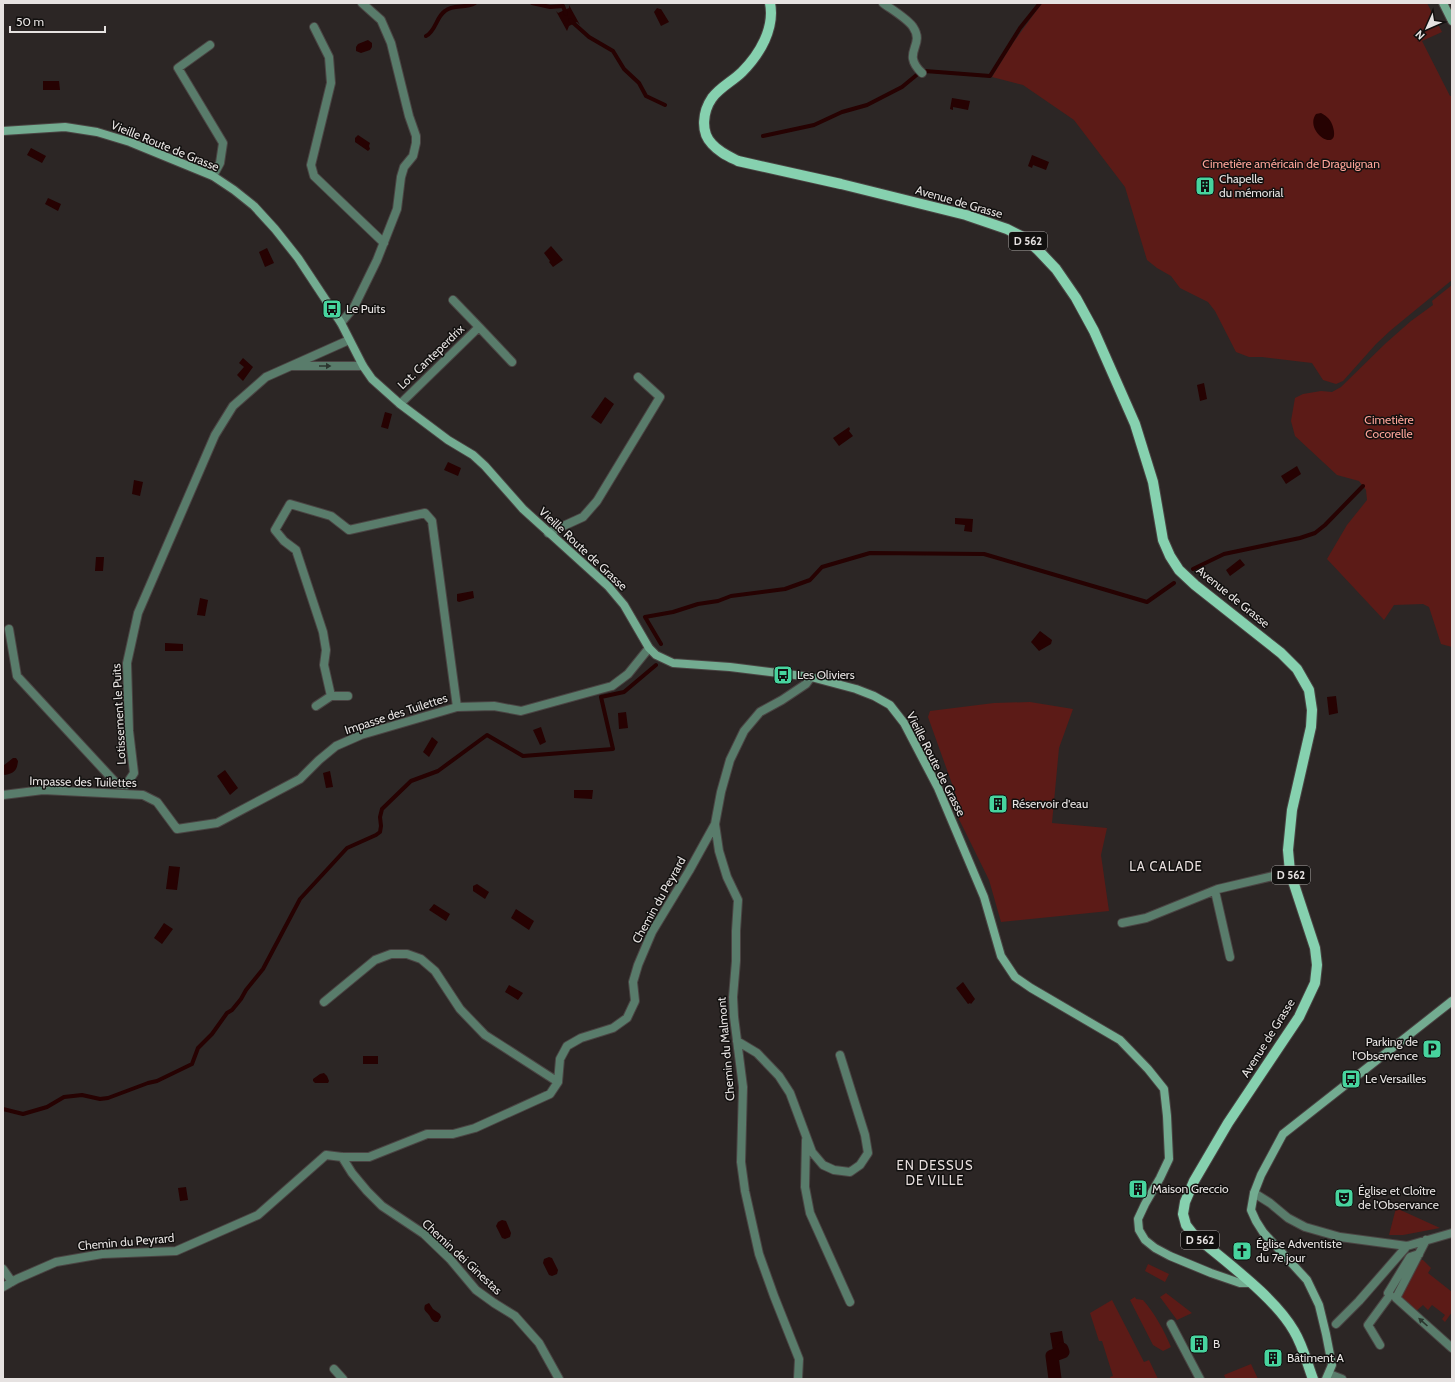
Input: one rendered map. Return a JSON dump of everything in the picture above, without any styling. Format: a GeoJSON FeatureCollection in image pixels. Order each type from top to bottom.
{"type":"FeatureCollection","features":[{"type":"Feature","properties":{"kind":"main road","name":"Avenue de Grasse"},"geometry":{"type":"LineString","coordinates":[[770,3],[771,24],[764,42],[742,72],[719,90],[708,106],[704,117],[705,130],[710,143],[722,153],[738,161],[842,184],[959,214],[1007,229],[1025,238],[1056,269],[1076,298],[1094,331],[1135,424],[1153,482],[1163,540],[1170,556],[1179,570],[1195,585],[1282,653],[1297,669],[1309,690],[1312,710],[1311,727],[1292,810],[1288,850],[1290,872],[1315,948],[1317,965],[1315,983],[1300,1017],[1228,1123],[1200,1171],[1185,1202],[1183,1214],[1186,1225],[1193,1234],[1271,1301],[1294,1330],[1302,1346],[1313,1379]]}},
{"type":"Feature","properties":{"kind":"street"},"geometry":{"type":"LineString","coordinates":[[341,323],[354,306],[377,260],[397,209],[401,177],[404,167],[413,156],[416,143],[416,136],[409,116],[391,43],[381,20],[362,3]]}},
{"type":"Feature","properties":{"kind":"street"},"geometry":{"type":"LineString","coordinates":[[883,3],[913,25],[916,31],[917,42],[912,57],[913,63],[920,71]]}},
{"type":"Feature","properties":{"kind":"street"},"geometry":{"type":"LineString","coordinates":[[1443,3],[1452,20]]}},
{"type":"Feature","properties":{"kind":"street"},"geometry":{"type":"LineString","coordinates":[[314,27],[329,57],[331,83],[311,165],[314,176],[384,243]]}},
{"type":"Feature","properties":{"kind":"street"},"geometry":{"type":"LineString","coordinates":[[210,46],[178,68],[223,143],[220,162],[213,176]]}},
{"type":"Feature","properties":{"kind":"street","name":"Vieille Route de Grasse"},"geometry":{"type":"LineString","coordinates":[[3,131],[65,127],[97,132],[130,142],[213,176],[254,206],[298,258],[341,323],[362,366],[372,379],[400,404],[448,440],[473,455],[485,466],[523,509],[602,581],[624,604],[649,648],[656,655],[673,663],[730,667],[811,677],[856,689],[874,696],[890,705],[904,723],[938,788],[984,897],[1001,956],[1015,977],[1031,988],[1120,1040],[1164,1088],[1169,1159],[1138,1219],[1139,1230],[1146,1240],[1155,1248],[1170,1256],[1210,1273],[1240,1283],[1251,1283]]}},
{"type":"Feature","properties":{"kind":"street","name":"Lot. Canteperdrix"},"geometry":{"type":"LineString","coordinates":[[452,300],[512,362]]}},
{"type":"Feature","properties":{"kind":"street","name":"Lot. Canteperdrix"},"geometry":{"type":"LineString","coordinates":[[400,404],[479,327]]}},
{"type":"Feature","properties":{"kind":"street","name":"Lotissement le Puits"},"geometry":{"type":"LineString","coordinates":[[9,629],[18,676],[117,784],[126,785],[134,773],[129,731],[126,663],[138,613],[215,435],[233,406],[266,377],[349,340]]}},
{"type":"Feature","properties":{"kind":"street","name":"Lotissement le Puits"},"geometry":{"type":"LineString","coordinates":[[288,366],[362,366]]}},
{"type":"Feature","properties":{"kind":"street"},"geometry":{"type":"LineString","coordinates":[[548,533],[583,517],[597,501],[660,397],[638,377]]}},
{"type":"Feature","properties":{"kind":"street"},"geometry":{"type":"LineString","coordinates":[[331,696],[324,664],[326,650],[323,632],[296,550],[284,541],[275,530],[290,504],[330,516],[349,530],[425,513],[432,521],[457,707]]}},
{"type":"Feature","properties":{"kind":"street","name":"Impasse des Tuilettes"},"geometry":{"type":"LineString","coordinates":[[3,795],[43,790],[143,794],[157,802],[177,829],[217,823],[300,779],[336,746],[361,735],[457,707],[494,706],[521,711],[612,686],[628,674],[649,648]]}},
{"type":"Feature","properties":{"kind":"street","name":"Chemin du Malmont"},"geometry":{"type":"LineString","coordinates":[[798,1379],[799,1359],[759,1254],[745,1191],[741,1162],[743,1087],[734,1017],[733,997],[738,900],[727,877],[719,851],[715,824],[721,792],[730,760],[744,731],[760,712],[806,684],[811,677]]}},
{"type":"Feature","properties":{"kind":"street"},"geometry":{"type":"LineString","coordinates":[[316,706],[331,696],[348,696]]}},
{"type":"Feature","properties":{"kind":"street","name":"Chemin du Peyrard"},"geometry":{"type":"LineString","coordinates":[[3,1287],[56,1262],[102,1254],[176,1251],[258,1215],[326,1155],[342,1158],[369,1157],[428,1134],[453,1134],[475,1128],[550,1094],[558,1082],[560,1059],[567,1046],[581,1038],[613,1028],[628,1018],[635,1001],[633,982],[638,965],[652,932],[689,871],[715,824]]}},
{"type":"Feature","properties":{"kind":"street"},"geometry":{"type":"LineString","coordinates":[[1122,923],[1146,918],[1215,890],[1290,872]]}},
{"type":"Feature","properties":{"kind":"street"},"geometry":{"type":"LineString","coordinates":[[1215,890],[1230,957]]}},
{"type":"Feature","properties":{"kind":"street"},"geometry":{"type":"LineString","coordinates":[[324,1002],[375,960],[391,954],[407,954],[421,959],[435,971],[460,1009],[485,1035],[558,1082]]}},
{"type":"Feature","properties":{"kind":"street"},"geometry":{"type":"LineString","coordinates":[[1342,1379],[1327,1377],[1332,1365],[1319,1304],[1307,1280],[1263,1232],[1256,1221],[1251,1210],[1254,1193],[1261,1175],[1283,1134],[1452,1001]]}},
{"type":"Feature","properties":{"kind":"street"},"geometry":{"type":"LineString","coordinates":[[737,1040],[757,1053],[778,1076],[790,1093],[812,1152],[823,1165],[834,1170],[850,1172],[860,1165],[868,1153],[865,1135],[840,1055]]}},
{"type":"Feature","properties":{"kind":"street"},"geometry":{"type":"LineString","coordinates":[[806,1133],[805,1187],[810,1212],[850,1302]]}},
{"type":"Feature","properties":{"kind":"street","name":"Chemin dei Ginestas"},"geometry":{"type":"LineString","coordinates":[[342,1158],[352,1174],[382,1206],[424,1234],[450,1259],[476,1290],[515,1316],[539,1343],[559,1379]]}},
{"type":"Feature","properties":{"kind":"street"},"geometry":{"type":"LineString","coordinates":[[1254,1193],[1270,1203],[1288,1218],[1306,1227],[1340,1237],[1407,1246],[1452,1233]]}},
{"type":"Feature","properties":{"kind":"street"},"geometry":{"type":"LineString","coordinates":[[1426,1240],[1396,1298],[1452,1348]]}},
{"type":"Feature","properties":{"kind":"street"},"geometry":{"type":"LineString","coordinates":[[1336,1324],[1407,1246]]}},
{"type":"Feature","properties":{"kind":"street"},"geometry":{"type":"LineString","coordinates":[[1380,1344],[1368,1325],[1390,1295],[1388,1293],[1410,1257],[1419,1254]]}},
{"type":"Feature","properties":{"kind":"street"},"geometry":{"type":"LineString","coordinates":[[3,1269],[12,1282]]}},
{"type":"Feature","properties":{"kind":"street"},"geometry":{"type":"LineString","coordinates":[[1171,1324],[1200,1379]]}},
{"type":"Feature","properties":{"kind":"street"},"geometry":{"type":"LineString","coordinates":[[334,1369],[343,1379]]}},
{"type":"Feature","properties":{"kind":"green space","name":"Cimetière américain de Draguignan"},"geometry":{"type":"Polygon","coordinates":[[[1042,3],[1427,3],[1442,32],[1422,41],[1450,96],[1452,96],[1452,280],[1391,330],[1376,344],[1343,381],[1336,384],[1323,380],[1312,363],[1262,357],[1249,357],[1236,352],[1215,311],[1208,302],[1180,288],[1171,276],[1147,260],[1125,187],[1074,120],[1023,85],[992,77],[1013,43],[1042,3]]]}},
{"type":"Feature","properties":{"kind":"green space","name":"Cimetière Cocorelle"},"geometry":{"type":"Polygon","coordinates":[[[1452,285],[1452,647],[1441,644],[1429,607],[1423,604],[1394,605],[1384,620],[1327,559],[1347,525],[1367,500],[1366,490],[1359,481],[1337,475],[1295,436],[1291,421],[1295,398],[1303,394],[1321,391],[1332,392],[1341,387],[1386,343],[1411,321],[1433,305],[1432,301],[1452,285]]]}},
{"type":"Feature","properties":{"kind":"green space"},"geometry":{"type":"Polygon","coordinates":[[[1030,702],[1073,709],[1059,748],[1052,823],[1107,828],[1101,855],[1109,911],[1001,922],[989,880],[953,807],[956,795],[928,717],[930,711],[994,703],[1030,702]]]}},
{"type":"Feature","properties":{"kind":"green space"},"geometry":{"type":"Polygon","coordinates":[[[1396,1208],[1440,1228],[1403,1235],[1389,1235],[1396,1208]]]}},
{"type":"Feature","properties":{"kind":"green space"},"geometry":{"type":"Polygon","coordinates":[[[1416,1260],[1423,1260],[1431,1268],[1428,1273],[1452,1292],[1452,1312],[1445,1322],[1442,1319],[1445,1315],[1432,1305],[1428,1310],[1423,1305],[1414,1313],[1396,1298],[1416,1260]]]}},
{"type":"Feature","properties":{"kind":"green space"},"geometry":{"type":"Polygon","coordinates":[[[1148,1264],[1169,1274],[1165,1282],[1145,1271],[1148,1264]]]}},
{"type":"Feature","properties":{"kind":"green space"},"geometry":{"type":"Polygon","coordinates":[[[1166,1293],[1192,1313],[1177,1320],[1160,1297],[1166,1293]]]}},
{"type":"Feature","properties":{"kind":"green space"},"geometry":{"type":"Polygon","coordinates":[[[1135,1297],[1136,1299],[1143,1300],[1151,1311],[1162,1328],[1171,1347],[1163,1351],[1153,1345],[1130,1300],[1135,1297]]]}},
{"type":"Feature","properties":{"kind":"green space"},"geometry":{"type":"Polygon","coordinates":[[[1112,1300],[1144,1362],[1149,1360],[1158,1379],[1111,1379],[1110,1377],[1113,1376],[1102,1341],[1099,1341],[1090,1313],[1112,1300]]]}},
{"type":"Feature","properties":{"kind":"green space"},"geometry":{"type":"Polygon","coordinates":[[[1251,1364],[1258,1379],[1226,1379],[1224,1375],[1251,1364]]]}},
{"type":"Feature","properties":{"kind":"shaded area"},"geometry":{"type":"Polygon","coordinates":[[[569,5],[580,25],[577,22],[569,26],[567,31],[556,11],[558,13],[569,8],[569,5]]]}},
{"type":"Feature","properties":{"kind":"shaded area"},"geometry":{"type":"Polygon","coordinates":[[[657,8],[661,9],[669,22],[661,26],[654,12],[657,8]]]}},
{"type":"Feature","properties":{"kind":"shaded area"},"geometry":{"type":"Polygon","coordinates":[[[368,40],[372,43],[370,50],[361,53],[356,51],[358,44],[368,40]]]}},
{"type":"Feature","properties":{"kind":"shaded area"},"geometry":{"type":"Polygon","coordinates":[[[43,81],[59,81],[60,90],[43,90],[43,81]]]}},
{"type":"Feature","properties":{"kind":"shaded area"},"geometry":{"type":"Polygon","coordinates":[[[952,98],[970,101],[968,110],[953,107],[953,110],[950,109],[952,98]]]}},
{"type":"Feature","properties":{"kind":"shaded area"},"geometry":{"type":"Polygon","coordinates":[[[1321,113],[1328,118],[1333,127],[1334,135],[1332,139],[1328,140],[1323,138],[1314,128],[1313,121],[1316,114],[1321,113]]]}},
{"type":"Feature","properties":{"kind":"shaded area"},"geometry":{"type":"Polygon","coordinates":[[[358,135],[370,143],[370,149],[368,151],[355,142],[355,138],[358,135]]]}},
{"type":"Feature","properties":{"kind":"shaded area"},"geometry":{"type":"Polygon","coordinates":[[[31,148],[46,156],[42,163],[27,155],[31,148]]]}},
{"type":"Feature","properties":{"kind":"shaded area"},"geometry":{"type":"Polygon","coordinates":[[[1032,155],[1049,162],[1046,170],[1033,165],[1032,168],[1028,166],[1032,155]]]}},
{"type":"Feature","properties":{"kind":"shaded area"},"geometry":{"type":"Polygon","coordinates":[[[48,198],[61,204],[58,211],[45,204],[48,198]]]}},
{"type":"Feature","properties":{"kind":"shaded area"},"geometry":{"type":"Polygon","coordinates":[[[551,246],[563,260],[553,267],[544,253],[551,246]]]}},
{"type":"Feature","properties":{"kind":"shaded area"},"geometry":{"type":"Polygon","coordinates":[[[267,248],[274,263],[265,267],[259,252],[267,248]]]}},
{"type":"Feature","properties":{"kind":"shaded area"},"geometry":{"type":"Polygon","coordinates":[[[243,358],[253,367],[243,381],[237,375],[244,367],[239,363],[243,358]]]}},
{"type":"Feature","properties":{"kind":"shaded area"},"geometry":{"type":"Polygon","coordinates":[[[1204,383],[1207,399],[1200,401],[1197,385],[1204,383]]]}},
{"type":"Feature","properties":{"kind":"shaded area"},"geometry":{"type":"Polygon","coordinates":[[[605,397],[614,404],[601,424],[591,417],[605,397]]]}},
{"type":"Feature","properties":{"kind":"shaded area"},"geometry":{"type":"Polygon","coordinates":[[[385,412],[392,414],[388,429],[381,427],[385,412]]]}},
{"type":"Feature","properties":{"kind":"shaded area"},"geometry":{"type":"Polygon","coordinates":[[[849,427],[849,431],[853,436],[839,446],[833,438],[849,427]]]}},
{"type":"Feature","properties":{"kind":"shaded area"},"geometry":{"type":"Polygon","coordinates":[[[448,462],[461,468],[458,476],[444,470],[448,462]]]}},
{"type":"Feature","properties":{"kind":"shaded area"},"geometry":{"type":"Polygon","coordinates":[[[1297,466],[1301,474],[1286,484],[1281,476],[1297,466]]]}},
{"type":"Feature","properties":{"kind":"shaded area"},"geometry":{"type":"Polygon","coordinates":[[[134,480],[143,482],[140,496],[132,494],[134,480]]]}},
{"type":"Feature","properties":{"kind":"shaded area"},"geometry":{"type":"Polygon","coordinates":[[[955,518],[973,519],[972,532],[964,531],[965,525],[955,524],[955,518]]]}},
{"type":"Feature","properties":{"kind":"shaded area"},"geometry":{"type":"Polygon","coordinates":[[[96,557],[104,557],[103,571],[95,571],[96,557]]]}},
{"type":"Feature","properties":{"kind":"shaded area"},"geometry":{"type":"Polygon","coordinates":[[[1240,559],[1245,565],[1230,576],[1226,570],[1240,559]]]}},
{"type":"Feature","properties":{"kind":"shaded area"},"geometry":{"type":"Polygon","coordinates":[[[473,591],[474,598],[459,602],[457,601],[457,594],[473,591]]]}},
{"type":"Feature","properties":{"kind":"shaded area"},"geometry":{"type":"Polygon","coordinates":[[[200,598],[208,600],[205,616],[197,615],[200,598]]]}},
{"type":"Feature","properties":{"kind":"shaded area"},"geometry":{"type":"Polygon","coordinates":[[[1040,631],[1052,640],[1051,644],[1039,651],[1031,642],[1040,631]]]}},
{"type":"Feature","properties":{"kind":"shaded area"},"geometry":{"type":"Polygon","coordinates":[[[165,643],[183,644],[183,651],[165,651],[165,643]]]}},
{"type":"Feature","properties":{"kind":"shaded area"},"geometry":{"type":"Polygon","coordinates":[[[1336,696],[1338,713],[1329,715],[1327,697],[1336,696]]]}},
{"type":"Feature","properties":{"kind":"shaded area"},"geometry":{"type":"Polygon","coordinates":[[[626,712],[628,728],[619,729],[618,713],[626,712]]]}},
{"type":"Feature","properties":{"kind":"shaded area"},"geometry":{"type":"Polygon","coordinates":[[[541,727],[546,742],[540,745],[533,730],[541,727]]]}},
{"type":"Feature","properties":{"kind":"shaded area"},"geometry":{"type":"Polygon","coordinates":[[[432,737],[438,742],[429,757],[423,752],[432,737]]]}},
{"type":"Feature","properties":{"kind":"shaded area"},"geometry":{"type":"Polygon","coordinates":[[[13,758],[16,758],[18,761],[16,769],[11,773],[5,775],[3,774],[3,766],[13,758]]]}},
{"type":"Feature","properties":{"kind":"shaded area"},"geometry":{"type":"Polygon","coordinates":[[[225,770],[238,788],[230,795],[217,776],[225,770]]]}},
{"type":"Feature","properties":{"kind":"shaded area"},"geometry":{"type":"Polygon","coordinates":[[[330,771],[333,787],[326,788],[323,773],[330,771]]]}},
{"type":"Feature","properties":{"kind":"shaded area"},"geometry":{"type":"Polygon","coordinates":[[[574,790],[593,790],[592,799],[574,798],[574,790]]]}},
{"type":"Feature","properties":{"kind":"shaded area"},"geometry":{"type":"Polygon","coordinates":[[[169,866],[180,867],[177,890],[166,889],[169,866]]]}},
{"type":"Feature","properties":{"kind":"shaded area"},"geometry":{"type":"Polygon","coordinates":[[[477,884],[489,892],[485,899],[473,891],[473,886],[477,884]]]}},
{"type":"Feature","properties":{"kind":"shaded area"},"geometry":{"type":"Polygon","coordinates":[[[434,904],[450,914],[446,921],[429,910],[434,904]]]}},
{"type":"Feature","properties":{"kind":"shaded area"},"geometry":{"type":"Polygon","coordinates":[[[516,909],[534,921],[529,930],[511,918],[516,909]]]}},
{"type":"Feature","properties":{"kind":"shaded area"},"geometry":{"type":"Polygon","coordinates":[[[164,923],[173,929],[162,944],[154,938],[164,923]]]}},
{"type":"Feature","properties":{"kind":"shaded area"},"geometry":{"type":"Polygon","coordinates":[[[963,982],[975,999],[971,1004],[968,1004],[956,988],[963,982]]]}},
{"type":"Feature","properties":{"kind":"shaded area"},"geometry":{"type":"Polygon","coordinates":[[[509,985],[523,993],[518,1000],[505,992],[509,985]]]}},
{"type":"Feature","properties":{"kind":"shaded area"},"geometry":{"type":"Polygon","coordinates":[[[363,1056],[378,1056],[378,1064],[363,1064],[363,1056]]]}},
{"type":"Feature","properties":{"kind":"shaded area"},"geometry":{"type":"Polygon","coordinates":[[[324,1073],[329,1081],[328,1083],[315,1083],[313,1081],[313,1079],[324,1073]]]}},
{"type":"Feature","properties":{"kind":"shaded area"},"geometry":{"type":"Polygon","coordinates":[[[186,1187],[188,1200],[180,1201],[178,1188],[186,1187]]]}},
{"type":"Feature","properties":{"kind":"shaded area"},"geometry":{"type":"Polygon","coordinates":[[[502,1220],[506,1221],[511,1233],[510,1237],[505,1239],[502,1238],[496,1226],[498,1222],[502,1220]]]}},
{"type":"Feature","properties":{"kind":"shaded area"},"geometry":{"type":"Polygon","coordinates":[[[549,1257],[552,1258],[558,1270],[557,1274],[552,1276],[549,1275],[543,1263],[544,1259],[549,1257]]]}},
{"type":"Feature","properties":{"kind":"shaded area"},"geometry":{"type":"Polygon","coordinates":[[[429,1303],[433,1309],[440,1314],[441,1317],[438,1322],[435,1322],[425,1310],[425,1305],[429,1303]]]}},
{"type":"Feature","properties":{"kind":"shaded area"},"geometry":{"type":"Polygon","coordinates":[[[1062,1331],[1065,1349],[1053,1351],[1050,1333],[1062,1331]]]}},
{"type":"Feature","properties":{"kind":"waterway"},"geometry":{"type":"LineString","coordinates":[[426,36],[432,31],[445,11],[475,3]]}},
{"type":"Feature","properties":{"kind":"waterway"},"geometry":{"type":"LineString","coordinates":[[532,3],[550,7],[563,6],[566,14]]}},
{"type":"Feature","properties":{"kind":"waterway"},"geometry":{"type":"LineString","coordinates":[[763,136],[814,125],[842,112],[867,105],[902,87],[919,73],[925,71],[990,76],[1020,28],[1040,3]]}},
{"type":"Feature","properties":{"kind":"waterway"},"geometry":{"type":"LineString","coordinates":[[570,20],[589,37],[613,51],[624,69],[639,83],[646,96],[665,105]]}},
{"type":"Feature","properties":{"kind":"waterway"},"geometry":{"type":"LineString","coordinates":[[1193,569],[1224,554],[1300,538],[1315,533],[1325,525],[1363,486]]}},
{"type":"Feature","properties":{"kind":"waterway"},"geometry":{"type":"LineString","coordinates":[[661,644],[645,617],[673,612],[698,604],[718,601],[731,596],[785,589],[810,580],[822,567],[870,553],[984,554],[1147,602],[1174,583]]}},
{"type":"Feature","properties":{"kind":"waterway"},"geometry":{"type":"LineString","coordinates":[[3,1109],[23,1114],[47,1107],[64,1097],[82,1095],[100,1099],[108,1098],[157,1081],[192,1064],[198,1048],[212,1034],[227,1013],[232,1010],[263,969],[300,899],[347,848],[380,832],[380,817],[382,809],[411,781],[438,771],[487,735],[523,756],[613,749],[601,697],[624,692],[656,665]]}},
{"type":"Feature","properties":{"kind":"waterway"},"geometry":{"type":"LineString","coordinates":[[1055,1379],[1052,1356],[1063,1352],[1062,1349]]}},
{"type":"Feature","properties":{"kind":"place","name":"Chapelle du mémorial"},"geometry":{"type":"Point","coordinates":[1205,186]}},
{"type":"Feature","properties":{"kind":"place","name":"Le Puits"},"geometry":{"type":"Point","coordinates":[332,309]}},
{"type":"Feature","properties":{"kind":"place","name":"Les Oliviers"},"geometry":{"type":"Point","coordinates":[783,675]}},
{"type":"Feature","properties":{"kind":"place","name":"Réservoir d'eau"},"geometry":{"type":"Point","coordinates":[998,804]}},
{"type":"Feature","properties":{"kind":"place","name":"Parking de l'Observence"},"geometry":{"type":"Point","coordinates":[1432,1049]}},
{"type":"Feature","properties":{"kind":"place","name":"Le Versailles"},"geometry":{"type":"Point","coordinates":[1351,1079]}},
{"type":"Feature","properties":{"kind":"place","name":"Maison Greccio"},"geometry":{"type":"Point","coordinates":[1138,1189]}},
{"type":"Feature","properties":{"kind":"place","name":"Église et Cloître de l'Observance"},"geometry":{"type":"Point","coordinates":[1344,1198]}},
{"type":"Feature","properties":{"kind":"place","name":"Église Adventiste du 7e jour"},"geometry":{"type":"Point","coordinates":[1242,1251]}},
{"type":"Feature","properties":{"kind":"place","name":"B"},"geometry":{"type":"Point","coordinates":[1199,1344]}},
{"type":"Feature","properties":{"kind":"place","name":"Bâtiment A"},"geometry":{"type":"Point","coordinates":[1273,1358]}},
{"type":"Feature","properties":{"kind":"district","name":"LA CALADE"},"geometry":{"type":"Point","coordinates":[1166,866]}},
{"type":"Feature","properties":{"kind":"district","name":"EN DESSUS DE VILLE"},"geometry":{"type":"Point","coordinates":[935,1172]}}]}
